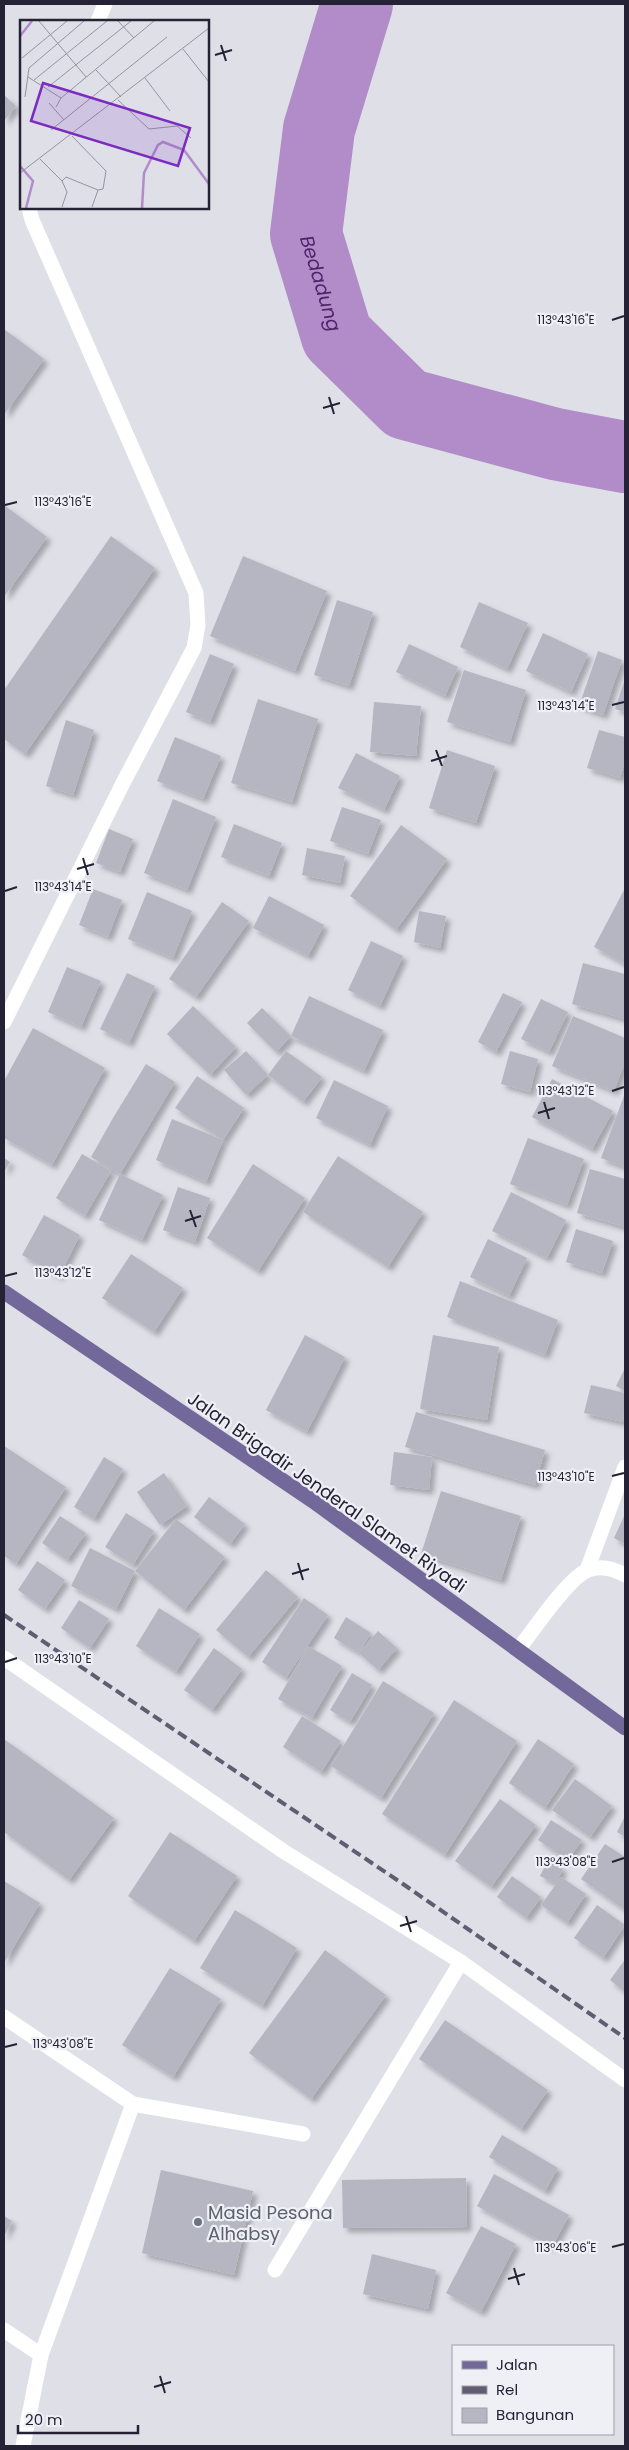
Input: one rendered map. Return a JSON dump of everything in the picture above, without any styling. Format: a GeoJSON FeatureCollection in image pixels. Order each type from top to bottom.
{"type":"FeatureCollection","features":[{"type":"Feature","properties":{"kind":"main road","name":"Jalan Brigadir Jenderal Slamet Riyadi"},"geometry":{"type":"LineString","coordinates":[[4,1292],[313,1501],[625,1728]]}},
{"type":"Feature","properties":{"kind":"street"},"geometry":{"type":"LineString","coordinates":[[98,20],[105,4]]}},
{"type":"Feature","properties":{"kind":"street"},"geometry":{"type":"LineString","coordinates":[[4,1022],[123,783],[194,648],[198,625],[196,593],[32,220],[29,209]]}},
{"type":"Feature","properties":{"kind":"street"},"geometry":{"type":"LineString","coordinates":[[518,1650],[560,1594],[587,1570],[625,1467]]}},
{"type":"Feature","properties":{"kind":"street"},"geometry":{"type":"LineString","coordinates":[[587,1570],[611,1568],[625,1575]]}},
{"type":"Feature","properties":{"kind":"street"},"geometry":{"type":"LineString","coordinates":[[4,1658],[283,1851],[462,1962],[625,2080]]}},
{"type":"Feature","properties":{"kind":"street"},"geometry":{"type":"LineString","coordinates":[[276,2270],[462,1962]]}},
{"type":"Feature","properties":{"kind":"street"},"geometry":{"type":"LineString","coordinates":[[4,2017],[133,2104],[303,2134]]}},
{"type":"Feature","properties":{"kind":"street"},"geometry":{"type":"LineString","coordinates":[[23,2446],[41,2355],[133,2104]]}},
{"type":"Feature","properties":{"kind":"street"},"geometry":{"type":"LineString","coordinates":[[4,2330],[41,2355]]}},
{"type":"Feature","properties":{"kind":"building"},"geometry":{"type":"Polygon","coordinates":[[[4,95],[16,106],[4,121],[4,95]]]}},
{"type":"Feature","properties":{"kind":"building"},"geometry":{"type":"Polygon","coordinates":[[[4,329],[44,359],[4,415],[4,329]]]}},
{"type":"Feature","properties":{"kind":"building"},"geometry":{"type":"Polygon","coordinates":[[[4,505],[47,537],[4,597],[4,505]]]}},
{"type":"Feature","properties":{"kind":"building"},"geometry":{"type":"Polygon","coordinates":[[[111,536],[155,568],[25,754],[4,739],[4,690],[111,536]]]}},
{"type":"Feature","properties":{"kind":"building"},"geometry":{"type":"Polygon","coordinates":[[[243,556],[327,591],[295,671],[210,636],[243,556]]]}},
{"type":"Feature","properties":{"kind":"building"},"geometry":{"type":"Polygon","coordinates":[[[337,600],[373,612],[349,686],[314,675],[337,600]]]}},
{"type":"Feature","properties":{"kind":"building"},"geometry":{"type":"Polygon","coordinates":[[[479,602],[528,623],[507,669],[460,647],[479,602]]]}},
{"type":"Feature","properties":{"kind":"building"},"geometry":{"type":"Polygon","coordinates":[[[543,633],[588,654],[571,692],[526,671],[543,633]]]}},
{"type":"Feature","properties":{"kind":"building"},"geometry":{"type":"Polygon","coordinates":[[[409,644],[458,667],[445,696],[396,672],[409,644]]]}},
{"type":"Feature","properties":{"kind":"building"},"geometry":{"type":"Polygon","coordinates":[[[598,651],[622,660],[603,715],[579,706],[598,651]]]}},
{"type":"Feature","properties":{"kind":"building"},"geometry":{"type":"Polygon","coordinates":[[[210,654],[234,664],[210,722],[186,712],[210,654]]]}},
{"type":"Feature","properties":{"kind":"building"},"geometry":{"type":"Polygon","coordinates":[[[464,670],[526,690],[510,742],[447,722],[464,670]]]}},
{"type":"Feature","properties":{"kind":"building"},"geometry":{"type":"Polygon","coordinates":[[[625,679],[625,712],[615,709],[625,679]]]}},
{"type":"Feature","properties":{"kind":"building"},"geometry":{"type":"Polygon","coordinates":[[[258,699],[318,719],[292,802],[231,783],[258,699]]]}},
{"type":"Feature","properties":{"kind":"building"},"geometry":{"type":"Polygon","coordinates":[[[374,702],[421,706],[416,756],[370,752],[374,702]]]}},
{"type":"Feature","properties":{"kind":"building"},"geometry":{"type":"Polygon","coordinates":[[[66,720],[94,730],[73,795],[46,786],[66,720]]]}},
{"type":"Feature","properties":{"kind":"building"},"geometry":{"type":"Polygon","coordinates":[[[599,730],[625,737],[625,761],[620,778],[587,768],[599,730]]]}},
{"type":"Feature","properties":{"kind":"building"},"geometry":{"type":"Polygon","coordinates":[[[175,737],[221,756],[203,799],[157,781],[175,737]]]}},
{"type":"Feature","properties":{"kind":"building"},"geometry":{"type":"Polygon","coordinates":[[[447,750],[495,766],[476,823],[429,808],[447,750]]]}},
{"type":"Feature","properties":{"kind":"building"},"geometry":{"type":"Polygon","coordinates":[[[356,753],[400,776],[384,810],[338,788],[356,753]]]}},
{"type":"Feature","properties":{"kind":"building"},"geometry":{"type":"Polygon","coordinates":[[[173,799],[216,817],[187,890],[144,873],[173,799]]]}},
{"type":"Feature","properties":{"kind":"building"},"geometry":{"type":"Polygon","coordinates":[[[342,807],[381,820],[368,854],[330,841],[342,807]]]}},
{"type":"Feature","properties":{"kind":"building"},"geometry":{"type":"Polygon","coordinates":[[[234,824],[282,843],[269,876],[221,857],[234,824]]]}},
{"type":"Feature","properties":{"kind":"building"},"geometry":{"type":"Polygon","coordinates":[[[401,825],[447,859],[396,930],[350,896],[401,825]]]}},
{"type":"Feature","properties":{"kind":"building"},"geometry":{"type":"Polygon","coordinates":[[[109,829],[133,839],[120,872],[96,863],[109,829]]]}},
{"type":"Feature","properties":{"kind":"building"},"geometry":{"type":"Polygon","coordinates":[[[307,848],[345,856],[340,883],[302,875],[307,848]]]}},
{"type":"Feature","properties":{"kind":"building"},"geometry":{"type":"Polygon","coordinates":[[[93,889],[122,900],[108,937],[79,925],[93,889]]]}},
{"type":"Feature","properties":{"kind":"building"},"geometry":{"type":"Polygon","coordinates":[[[625,891],[625,964],[594,947],[625,891]]]}},
{"type":"Feature","properties":{"kind":"building"},"geometry":{"type":"Polygon","coordinates":[[[147,892],[192,911],[173,958],[128,939],[147,892]]]}},
{"type":"Feature","properties":{"kind":"building"},"geometry":{"type":"Polygon","coordinates":[[[269,896],[324,925],[308,956],[253,928],[269,896]]]}},
{"type":"Feature","properties":{"kind":"building"},"geometry":{"type":"Polygon","coordinates":[[[222,902],[249,921],[196,997],[169,979],[222,902]]]}},
{"type":"Feature","properties":{"kind":"building"},"geometry":{"type":"Polygon","coordinates":[[[419,911],[446,916],[440,948],[414,942],[419,911]]]}},
{"type":"Feature","properties":{"kind":"building"},"geometry":{"type":"Polygon","coordinates":[[[371,941],[403,956],[380,1006],[348,990],[371,941]]]}},
{"type":"Feature","properties":{"kind":"building"},"geometry":{"type":"Polygon","coordinates":[[[583,963],[625,974],[625,1019],[572,1004],[583,963]]]}},
{"type":"Feature","properties":{"kind":"building"},"geometry":{"type":"Polygon","coordinates":[[[67,967],[101,981],[81,1027],[48,1012],[67,967]]]}},
{"type":"Feature","properties":{"kind":"building"},"geometry":{"type":"Polygon","coordinates":[[[127,973],[155,986],[129,1043],[100,1029],[127,973]]]}},
{"type":"Feature","properties":{"kind":"building"},"geometry":{"type":"Polygon","coordinates":[[[503,993],[522,1002],[496,1052],[478,1042],[503,993]]]}},
{"type":"Feature","properties":{"kind":"building"},"geometry":{"type":"Polygon","coordinates":[[[309,996],[383,1030],[364,1071],[291,1036],[309,996]]]}},
{"type":"Feature","properties":{"kind":"building"},"geometry":{"type":"Polygon","coordinates":[[[541,999],[568,1012],[549,1052],[521,1039],[541,999]]]}},
{"type":"Feature","properties":{"kind":"building"},"geometry":{"type":"Polygon","coordinates":[[[193,1006],[236,1047],[210,1075],[167,1034],[193,1006]]]}},
{"type":"Feature","properties":{"kind":"building"},"geometry":{"type":"Polygon","coordinates":[[[262,1008],[291,1036],[276,1052],[247,1023],[262,1008]]]}},
{"type":"Feature","properties":{"kind":"building"},"geometry":{"type":"Polygon","coordinates":[[[573,1016],[625,1038],[625,1062],[614,1091],[552,1066],[573,1016]]]}},
{"type":"Feature","properties":{"kind":"building"},"geometry":{"type":"Polygon","coordinates":[[[33,1028],[105,1068],[52,1165],[4,1138],[4,1081],[33,1028]]]}},
{"type":"Feature","properties":{"kind":"building"},"geometry":{"type":"Polygon","coordinates":[[[246,1051],[268,1075],[246,1095],[224,1070],[246,1051]]]}},
{"type":"Feature","properties":{"kind":"building"},"geometry":{"type":"Polygon","coordinates":[[[286,1051],[322,1077],[303,1102],[268,1075],[286,1051]]]}},
{"type":"Feature","properties":{"kind":"building"},"geometry":{"type":"Polygon","coordinates":[[[510,1051],[538,1059],[530,1092],[501,1084],[510,1051]]]}},
{"type":"Feature","properties":{"kind":"building"},"geometry":{"type":"Polygon","coordinates":[[[146,1064],[175,1082],[120,1174],[91,1157],[146,1064]]]}},
{"type":"Feature","properties":{"kind":"building"},"geometry":{"type":"Polygon","coordinates":[[[197,1076],[244,1108],[223,1140],[175,1108],[197,1076]]]}},
{"type":"Feature","properties":{"kind":"building"},"geometry":{"type":"Polygon","coordinates":[[[552,1079],[613,1111],[592,1149],[532,1117],[552,1079]]]}},
{"type":"Feature","properties":{"kind":"building"},"geometry":{"type":"Polygon","coordinates":[[[334,1080],[388,1106],[370,1145],[316,1118],[334,1080]]]}},
{"type":"Feature","properties":{"kind":"building"},"geometry":{"type":"Polygon","coordinates":[[[625,1093],[625,1167],[601,1158],[625,1093]]]}},
{"type":"Feature","properties":{"kind":"building"},"geometry":{"type":"Polygon","coordinates":[[[172,1119],[223,1140],[206,1182],[156,1160],[172,1119]]]}},
{"type":"Feature","properties":{"kind":"building"},"geometry":{"type":"Polygon","coordinates":[[[528,1138],[584,1159],[567,1205],[510,1184],[528,1138]]]}},
{"type":"Feature","properties":{"kind":"building"},"geometry":{"type":"Polygon","coordinates":[[[82,1154],[111,1171],[85,1216],[56,1198],[82,1154]]]}},
{"type":"Feature","properties":{"kind":"building"},"geometry":{"type":"Polygon","coordinates":[[[338,1156],[423,1212],[388,1267],[303,1212],[338,1156]]]}},
{"type":"Feature","properties":{"kind":"building"},"geometry":{"type":"Polygon","coordinates":[[[4,1158],[10,1162],[4,1172],[4,1158]]]}},
{"type":"Feature","properties":{"kind":"building"},"geometry":{"type":"Polygon","coordinates":[[[253,1164],[305,1198],[258,1271],[207,1238],[253,1164]]]}},
{"type":"Feature","properties":{"kind":"building"},"geometry":{"type":"Polygon","coordinates":[[[590,1169],[625,1179],[625,1227],[577,1213],[590,1169]]]}},
{"type":"Feature","properties":{"kind":"building"},"geometry":{"type":"Polygon","coordinates":[[[120,1174],[163,1195],[142,1240],[99,1220],[120,1174]]]}},
{"type":"Feature","properties":{"kind":"building"},"geometry":{"type":"Polygon","coordinates":[[[178,1187],[210,1198],[195,1242],[163,1230],[178,1187]]]}},
{"type":"Feature","properties":{"kind":"building"},"geometry":{"type":"Polygon","coordinates":[[[511,1192],[566,1220],[547,1258],[492,1231],[511,1192]]]}},
{"type":"Feature","properties":{"kind":"building"},"geometry":{"type":"Polygon","coordinates":[[[44,1215],[80,1235],[59,1276],[22,1255],[44,1215]]]}},
{"type":"Feature","properties":{"kind":"building"},"geometry":{"type":"Polygon","coordinates":[[[576,1229],[613,1241],[602,1273],[566,1262],[576,1229]]]}},
{"type":"Feature","properties":{"kind":"building"},"geometry":{"type":"Polygon","coordinates":[[[488,1239],[527,1258],[509,1296],[470,1277],[488,1239]]]}},
{"type":"Feature","properties":{"kind":"building"},"geometry":{"type":"Polygon","coordinates":[[[131,1254],[183,1288],[154,1332],[102,1298],[131,1254]]]}},
{"type":"Feature","properties":{"kind":"building"},"geometry":{"type":"Polygon","coordinates":[[[460,1281],[558,1320],[545,1355],[447,1317],[460,1281]]]}},
{"type":"Feature","properties":{"kind":"building"},"geometry":{"type":"Polygon","coordinates":[[[305,1335],[345,1357],[307,1432],[266,1410],[305,1335]]]}},
{"type":"Feature","properties":{"kind":"building"},"geometry":{"type":"Polygon","coordinates":[[[433,1335],[499,1347],[487,1420],[420,1409],[433,1335]]]}},
{"type":"Feature","properties":{"kind":"building"},"geometry":{"type":"Polygon","coordinates":[[[625,1368],[625,1391],[616,1386],[625,1368]]]}},
{"type":"Feature","properties":{"kind":"building"},"geometry":{"type":"Polygon","coordinates":[[[591,1385],[625,1393],[623,1422],[584,1413],[591,1385]]]}},
{"type":"Feature","properties":{"kind":"building"},"geometry":{"type":"Polygon","coordinates":[[[416,1412],[545,1450],[535,1485],[405,1447],[416,1412]]]}},
{"type":"Feature","properties":{"kind":"building"},"geometry":{"type":"Polygon","coordinates":[[[4,1446],[66,1487],[16,1564],[4,1556],[4,1446]]]}},
{"type":"Feature","properties":{"kind":"building"},"geometry":{"type":"Polygon","coordinates":[[[394,1452],[432,1457],[429,1490],[390,1485],[394,1452]]]}},
{"type":"Feature","properties":{"kind":"building"},"geometry":{"type":"Polygon","coordinates":[[[104,1457],[123,1469],[94,1519],[74,1507],[104,1457]]]}},
{"type":"Feature","properties":{"kind":"building"},"geometry":{"type":"Polygon","coordinates":[[[164,1473],[187,1506],[160,1525],[137,1492],[164,1473]]]}},
{"type":"Feature","properties":{"kind":"building"},"geometry":{"type":"Polygon","coordinates":[[[441,1491],[521,1516],[501,1580],[421,1554],[441,1491]]]}},
{"type":"Feature","properties":{"kind":"building"},"geometry":{"type":"Polygon","coordinates":[[[209,1497],[245,1524],[230,1544],[194,1517],[209,1497]]]}},
{"type":"Feature","properties":{"kind":"building"},"geometry":{"type":"Polygon","coordinates":[[[126,1513],[154,1531],[133,1565],[105,1547],[126,1513]]]}},
{"type":"Feature","properties":{"kind":"building"},"geometry":{"type":"Polygon","coordinates":[[[625,1514],[625,1544],[614,1538],[625,1514]]]}},
{"type":"Feature","properties":{"kind":"building"},"geometry":{"type":"Polygon","coordinates":[[[60,1516],[86,1533],[67,1560],[42,1543],[60,1516]]]}},
{"type":"Feature","properties":{"kind":"building"},"geometry":{"type":"Polygon","coordinates":[[[176,1519],[225,1557],[184,1610],[135,1571],[176,1519]]]}},
{"type":"Feature","properties":{"kind":"building"},"geometry":{"type":"Polygon","coordinates":[[[90,1548],[135,1571],[116,1609],[71,1586],[90,1548]]]}},
{"type":"Feature","properties":{"kind":"building"},"geometry":{"type":"Polygon","coordinates":[[[37,1561],[65,1580],[45,1609],[18,1590],[37,1561]]]}},
{"type":"Feature","properties":{"kind":"building"},"geometry":{"type":"Polygon","coordinates":[[[266,1570],[298,1597],[248,1657],[216,1630],[266,1570]]]}},
{"type":"Feature","properties":{"kind":"building"},"geometry":{"type":"Polygon","coordinates":[[[304,1598],[328,1615],[286,1678],[262,1662],[304,1598]]]}},
{"type":"Feature","properties":{"kind":"building"},"geometry":{"type":"Polygon","coordinates":[[[79,1600],[109,1619],[90,1648],[61,1628],[79,1600]]]}},
{"type":"Feature","properties":{"kind":"building"},"geometry":{"type":"Polygon","coordinates":[[[159,1608],[200,1634],[176,1672],[136,1646],[159,1608]]]}},
{"type":"Feature","properties":{"kind":"building"},"geometry":{"type":"Polygon","coordinates":[[[346,1617],[371,1633],[359,1653],[334,1638],[346,1617]]]}},
{"type":"Feature","properties":{"kind":"building"},"geometry":{"type":"Polygon","coordinates":[[[378,1631],[397,1648],[378,1670],[359,1653],[378,1631]]]}},
{"type":"Feature","properties":{"kind":"building"},"geometry":{"type":"Polygon","coordinates":[[[308,1646],[342,1666],[312,1718],[278,1699],[308,1646]]]}},
{"type":"Feature","properties":{"kind":"building"},"geometry":{"type":"Polygon","coordinates":[[[214,1648],[242,1669],[212,1710],[184,1690],[214,1648]]]}},
{"type":"Feature","properties":{"kind":"building"},"geometry":{"type":"Polygon","coordinates":[[[352,1673],[372,1685],[350,1722],[330,1710],[352,1673]]]}},
{"type":"Feature","properties":{"kind":"building"},"geometry":{"type":"Polygon","coordinates":[[[383,1681],[434,1713],[381,1798],[331,1766],[383,1681]]]}},
{"type":"Feature","properties":{"kind":"building"},"geometry":{"type":"Polygon","coordinates":[[[454,1700],[517,1741],[445,1855],[382,1814],[454,1700]]]}},
{"type":"Feature","properties":{"kind":"building"},"geometry":{"type":"Polygon","coordinates":[[[302,1716],[341,1741],[321,1772],[283,1747],[302,1716]]]}},
{"type":"Feature","properties":{"kind":"building"},"geometry":{"type":"Polygon","coordinates":[[[4,1739],[114,1818],[69,1880],[4,1832],[4,1739]]]}},
{"type":"Feature","properties":{"kind":"building"},"geometry":{"type":"Polygon","coordinates":[[[538,1739],[574,1764],[545,1808],[509,1783],[538,1739]]]}},
{"type":"Feature","properties":{"kind":"building"},"geometry":{"type":"Polygon","coordinates":[[[575,1779],[612,1806],[590,1837],[552,1810],[575,1779]]]}},
{"type":"Feature","properties":{"kind":"building"},"geometry":{"type":"Polygon","coordinates":[[[500,1799],[536,1825],[491,1887],[455,1861],[500,1799]]]}},
{"type":"Feature","properties":{"kind":"building"},"geometry":{"type":"Polygon","coordinates":[[[625,1816],[625,1837],[617,1832],[625,1816]]]}},
{"type":"Feature","properties":{"kind":"building"},"geometry":{"type":"Polygon","coordinates":[[[551,1820],[582,1840],[568,1860],[538,1840],[551,1820]]]}},
{"type":"Feature","properties":{"kind":"building"},"geometry":{"type":"Polygon","coordinates":[[[170,1832],[237,1876],[194,1941],[128,1896],[170,1832]]]}},
{"type":"Feature","properties":{"kind":"building"},"geometry":{"type":"Polygon","coordinates":[[[605,1844],[625,1857],[625,1910],[581,1879],[605,1844]]]}},
{"type":"Feature","properties":{"kind":"building"},"geometry":{"type":"Polygon","coordinates":[[[548,1860],[563,1868],[556,1884],[540,1876],[548,1860]]]}},
{"type":"Feature","properties":{"kind":"building"},"geometry":{"type":"Polygon","coordinates":[[[512,1876],[541,1897],[526,1918],[497,1897],[512,1876]]]}},
{"type":"Feature","properties":{"kind":"building"},"geometry":{"type":"Polygon","coordinates":[[[561,1877],[586,1894],[567,1923],[541,1905],[561,1877]]]}},
{"type":"Feature","properties":{"kind":"building"},"geometry":{"type":"Polygon","coordinates":[[[4,1881],[40,1903],[4,1963],[4,1881]]]}},
{"type":"Feature","properties":{"kind":"building"},"geometry":{"type":"Polygon","coordinates":[[[597,1905],[625,1925],[603,1958],[574,1938],[597,1905]]]}},
{"type":"Feature","properties":{"kind":"building"},"geometry":{"type":"Polygon","coordinates":[[[235,1910],[297,1948],[262,2006],[200,1968],[235,1910]]]}},
{"type":"Feature","properties":{"kind":"building"},"geometry":{"type":"Polygon","coordinates":[[[325,1950],[386,1995],[311,2099],[249,2053],[325,1950]]]}},
{"type":"Feature","properties":{"kind":"building"},"geometry":{"type":"Polygon","coordinates":[[[625,1962],[625,1992],[610,1980],[625,1962]]]}},
{"type":"Feature","properties":{"kind":"building"},"geometry":{"type":"Polygon","coordinates":[[[170,1968],[221,1999],[173,2077],[122,2045],[170,1968]]]}},
{"type":"Feature","properties":{"kind":"building"},"geometry":{"type":"Polygon","coordinates":[[[445,2020],[548,2090],[521,2129],[419,2059],[445,2020]]]}},
{"type":"Feature","properties":{"kind":"building"},"geometry":{"type":"Polygon","coordinates":[[[502,2135],[558,2168],[545,2191],[489,2157],[502,2135]]]}},
{"type":"Feature","properties":{"kind":"building","name":"Masid Pesona Alhabsy"},"geometry":{"type":"Polygon","coordinates":[[[161,2170],[253,2191],[234,2275],[142,2253],[161,2170]]]}},
{"type":"Feature","properties":{"kind":"building"},"geometry":{"type":"Polygon","coordinates":[[[494,2174],[569,2215],[552,2247],[477,2206],[494,2174]]]}},
{"type":"Feature","properties":{"kind":"building"},"geometry":{"type":"Polygon","coordinates":[[[466,2178],[467,2227],[343,2228],[342,2180],[466,2178]]]}},
{"type":"Feature","properties":{"kind":"building"},"geometry":{"type":"Polygon","coordinates":[[[4,2216],[12,2221],[4,2236],[4,2216]]]}},
{"type":"Feature","properties":{"kind":"building"},"geometry":{"type":"Polygon","coordinates":[[[481,2226],[516,2244],[481,2312],[446,2293],[481,2226]]]}},
{"type":"Feature","properties":{"kind":"building"},"geometry":{"type":"Polygon","coordinates":[[[372,2254],[436,2270],[428,2309],[363,2294],[372,2254]]]}},
{"type":"Feature","properties":{"kind":"waterway","name":"Bedadung"},"geometry":{"type":"LineString","coordinates":[[357,4],[319,129],[306,234],[337,336],[406,404],[555,444],[625,457]]}},
{"type":"Feature","properties":{"kind":"railway"},"geometry":{"type":"LineString","coordinates":[[4,1615],[403,1884],[625,2038]]}},
{"type":"Feature","properties":{"kind":"place","name":"Masid Pesona Alhabsy"},"geometry":{"type":"Point","coordinates":[198,2222]}}]}
